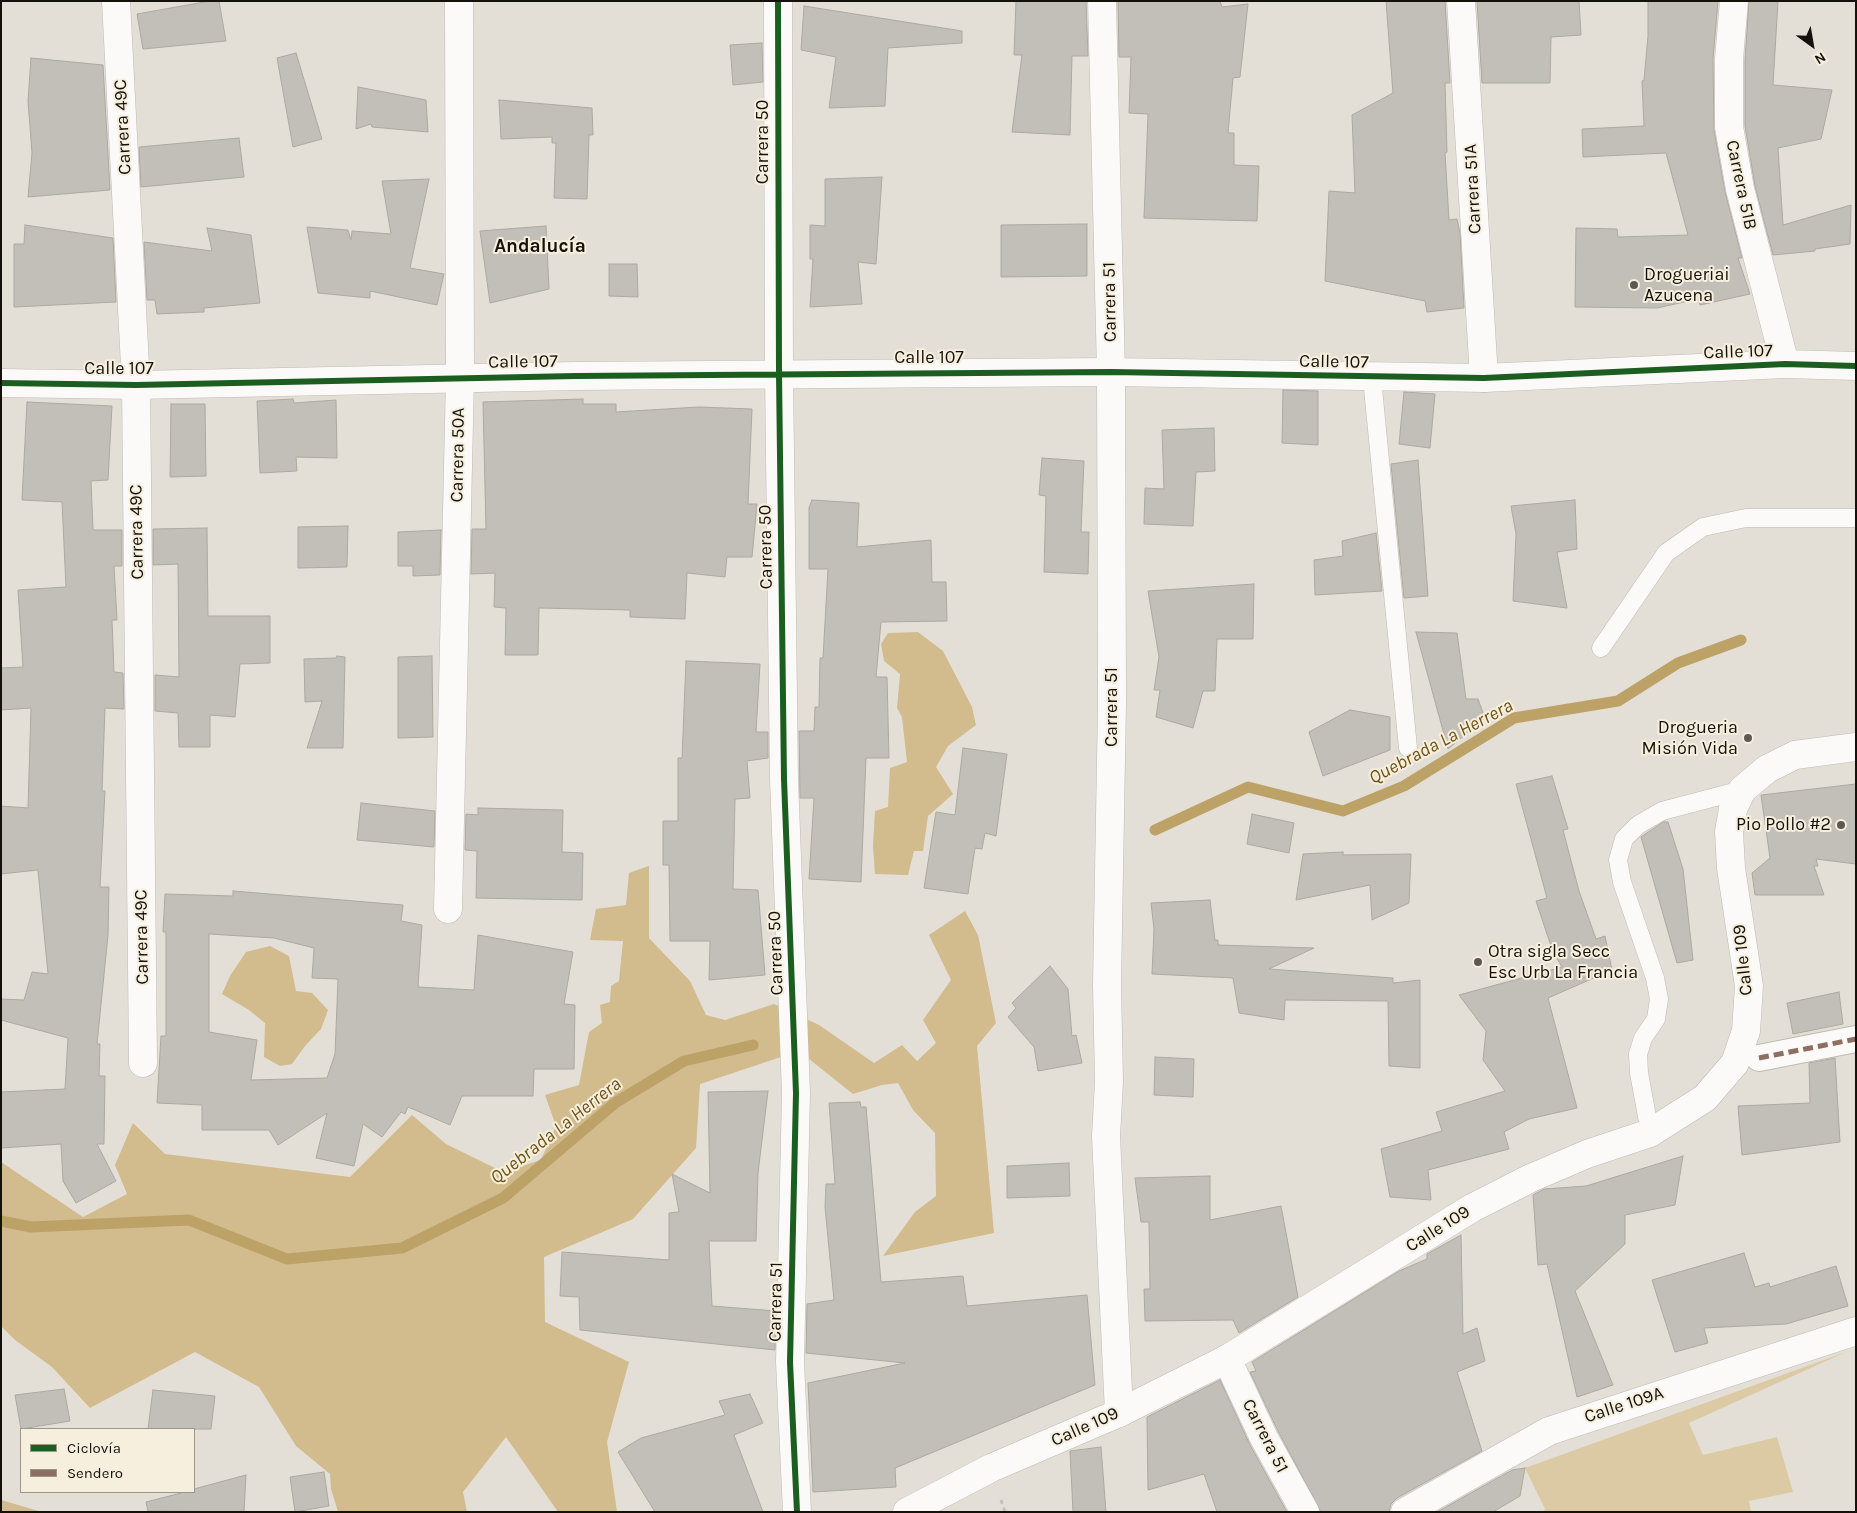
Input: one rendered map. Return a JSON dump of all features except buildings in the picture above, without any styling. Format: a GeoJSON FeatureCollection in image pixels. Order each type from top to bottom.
{"type":"FeatureCollection","features":[{"type":"Feature","properties":{"kind":"street","name":"Carrera 49C"},"geometry":{"type":"LineString","coordinates":[[116,1],[136,385],[143,1063]]}},
{"type":"Feature","properties":{"kind":"street","name":"Carrera 50A"},"geometry":{"type":"LineString","coordinates":[[448,909],[460,378],[459,1]]}},
{"type":"Feature","properties":{"kind":"street","name":"Carrera 50"},"geometry":{"type":"LineString","coordinates":[[778,1],[779,374],[784,779],[796,1093]]}},
{"type":"Feature","properties":{"kind":"street","name":"Carrera 51"},"geometry":{"type":"LineString","coordinates":[[1102,1],[1111,372],[1112,703],[1107,985],[1109,1082],[1106,1136],[1119,1413]]}},
{"type":"Feature","properties":{"kind":"street","name":"Carrera 51A"},"geometry":{"type":"LineString","coordinates":[[1461,1],[1484,378]]}},
{"type":"Feature","properties":{"kind":"street","name":"Carrera 51B"},"geometry":{"type":"LineString","coordinates":[[1734,1],[1729,59],[1729,127],[1740,189],[1785,364]]}},
{"type":"Feature","properties":{"kind":"street","name":"Calle 107"},"geometry":{"type":"LineString","coordinates":[[1,383],[136,385],[460,378],[1111,372],[1372,378],[1484,378],[1785,364],[1856,366]]}},
{"type":"Feature","properties":{"kind":"street"},"geometry":{"type":"LineString","coordinates":[[1738,800],[1767,769],[1795,755],[1856,747]]}},
{"type":"Feature","properties":{"kind":"street","name":"Calle 109"},"geometry":{"type":"LineString","coordinates":[[907,1512],[991,1468],[1119,1413],[1227,1358],[1472,1208],[1563,1164],[1650,1133],[1705,1098],[1735,1063],[1746,1031],[1749,986],[1731,868],[1729,832],[1738,800]]}},
{"type":"Feature","properties":{"kind":"street"},"geometry":{"type":"LineString","coordinates":[[1759,1058],[1856,1039]]}},
{"type":"Feature","properties":{"kind":"street","name":"Carrera 51"},"geometry":{"type":"LineString","coordinates":[[796,1093],[790,1362],[797,1512]]}},
{"type":"Feature","properties":{"kind":"street","name":"Calle 109A"},"geometry":{"type":"LineString","coordinates":[[1405,1512],[1549,1431],[1856,1331]]}},
{"type":"Feature","properties":{"kind":"street","name":"Carrera 51"},"geometry":{"type":"LineString","coordinates":[[1227,1358],[1264,1438],[1304,1512]]}},
{"type":"Feature","properties":{"kind":"lane"},"geometry":{"type":"LineString","coordinates":[[1372,378],[1408,748]]}},
{"type":"Feature","properties":{"kind":"lane"},"geometry":{"type":"LineString","coordinates":[[1601,648],[1666,553],[1703,527],[1746,518],[1856,518]]}},
{"type":"Feature","properties":{"kind":"lane"},"geometry":{"type":"LineString","coordinates":[[1650,1133],[1639,1072],[1638,1054],[1643,1038],[1656,1019],[1659,999],[1654,978],[1622,882],[1618,860],[1624,839],[1638,824],[1662,811],[1738,800]]}},
{"type":"Feature","properties":{"kind":"shaded area"},"geometry":{"type":"Polygon","coordinates":[[[918,632],[943,651],[972,707],[976,725],[948,746],[936,767],[953,794],[928,816],[923,851],[914,851],[908,875],[875,874],[873,846],[875,811],[888,807],[890,768],[907,762],[902,717],[897,708],[900,674],[884,661],[881,644],[888,633],[918,632]]]}},
{"type":"Feature","properties":{"kind":"shaded area"},"geometry":{"type":"Polygon","coordinates":[[[649,866],[649,938],[690,981],[706,1015],[725,1020],[774,1004],[819,1025],[874,1063],[902,1045],[917,1061],[936,1043],[923,1020],[951,980],[929,935],[965,911],[978,935],[996,1023],[977,1046],[994,1233],[883,1256],[915,1212],[936,1196],[935,1133],[913,1110],[898,1083],[882,1085],[853,1094],[799,1051],[700,1084],[696,1148],[633,1219],[544,1257],[545,1322],[629,1362],[607,1442],[617,1512],[558,1512],[506,1437],[463,1492],[467,1512],[338,1512],[331,1489],[330,1474],[296,1446],[259,1387],[195,1352],[90,1408],[52,1367],[15,1340],[1,1326],[1,1162],[83,1217],[127,1194],[115,1165],[133,1123],[165,1154],[350,1177],[412,1115],[446,1144],[503,1172],[541,1160],[556,1126],[545,1095],[579,1085],[589,1032],[602,1023],[600,1005],[610,1002],[611,986],[619,981],[623,941],[590,940],[596,909],[626,905],[629,873],[649,866]]]}},
{"type":"Feature","properties":{"kind":"shaded area"},"geometry":{"type":"Polygon","coordinates":[[[270,946],[289,956],[296,991],[312,993],[328,1010],[321,1029],[292,1064],[280,1066],[264,1057],[265,1023],[249,1010],[222,994],[230,976],[246,952],[270,946]]]}},
{"type":"Feature","properties":{"kind":"shaded area"},"geometry":{"type":"Polygon","coordinates":[[[1846,1352],[1689,1423],[1703,1455],[1777,1437],[1793,1492],[1749,1501],[1751,1512],[1543,1512],[1545,1509],[1525,1468],[1846,1352]]]}},
{"type":"Feature","properties":{"kind":"shaded area"},"geometry":{"type":"Polygon","coordinates":[[[1,1500],[42,1512],[1,1512],[1,1500]]]}},
{"type":"Feature","properties":{"kind":"waterway","name":"Quebrada La Herrera"},"geometry":{"type":"LineString","coordinates":[[1155,830],[1248,787],[1343,811],[1404,786],[1514,718],[1618,701],[1678,663],[1741,640]]}},
{"type":"Feature","properties":{"kind":"waterway","name":"Quebrada La Herrera"},"geometry":{"type":"LineString","coordinates":[[1,1221],[31,1227],[189,1220],[287,1259],[402,1248],[503,1198],[615,1103],[684,1061],[753,1045]]}},
{"type":"Feature","properties":{"kind":"marked path"},"geometry":{"type":"LineString","coordinates":[[1759,1058],[1856,1039]]}},
{"type":"Feature","properties":{"kind":"cycle path"},"geometry":{"type":"LineString","coordinates":[[778,1],[779,374],[784,779],[796,1093],[790,1362],[797,1512]]}},
{"type":"Feature","properties":{"kind":"cycle path"},"geometry":{"type":"LineString","coordinates":[[1,383],[136,385],[576,376],[1111,372],[1484,378],[1785,364],[1856,366]]}},
{"type":"Feature","properties":{"kind":"place","name":"Drogueriai Azucena"},"geometry":{"type":"Point","coordinates":[1634,285]}},
{"type":"Feature","properties":{"kind":"place","name":"Drogueria Misión Vida"},"geometry":{"type":"Point","coordinates":[1748,738]}},
{"type":"Feature","properties":{"kind":"place","name":"Pio Pollo #2"},"geometry":{"type":"Point","coordinates":[1841,825]}},
{"type":"Feature","properties":{"kind":"place","name":"Otra sigla Secc Esc Urb La Francia"},"geometry":{"type":"Point","coordinates":[1478,962]}},
{"type":"Feature","properties":{"kind":"district","name":"Andalucía"},"geometry":{"type":"Point","coordinates":[540,247]}}]}
